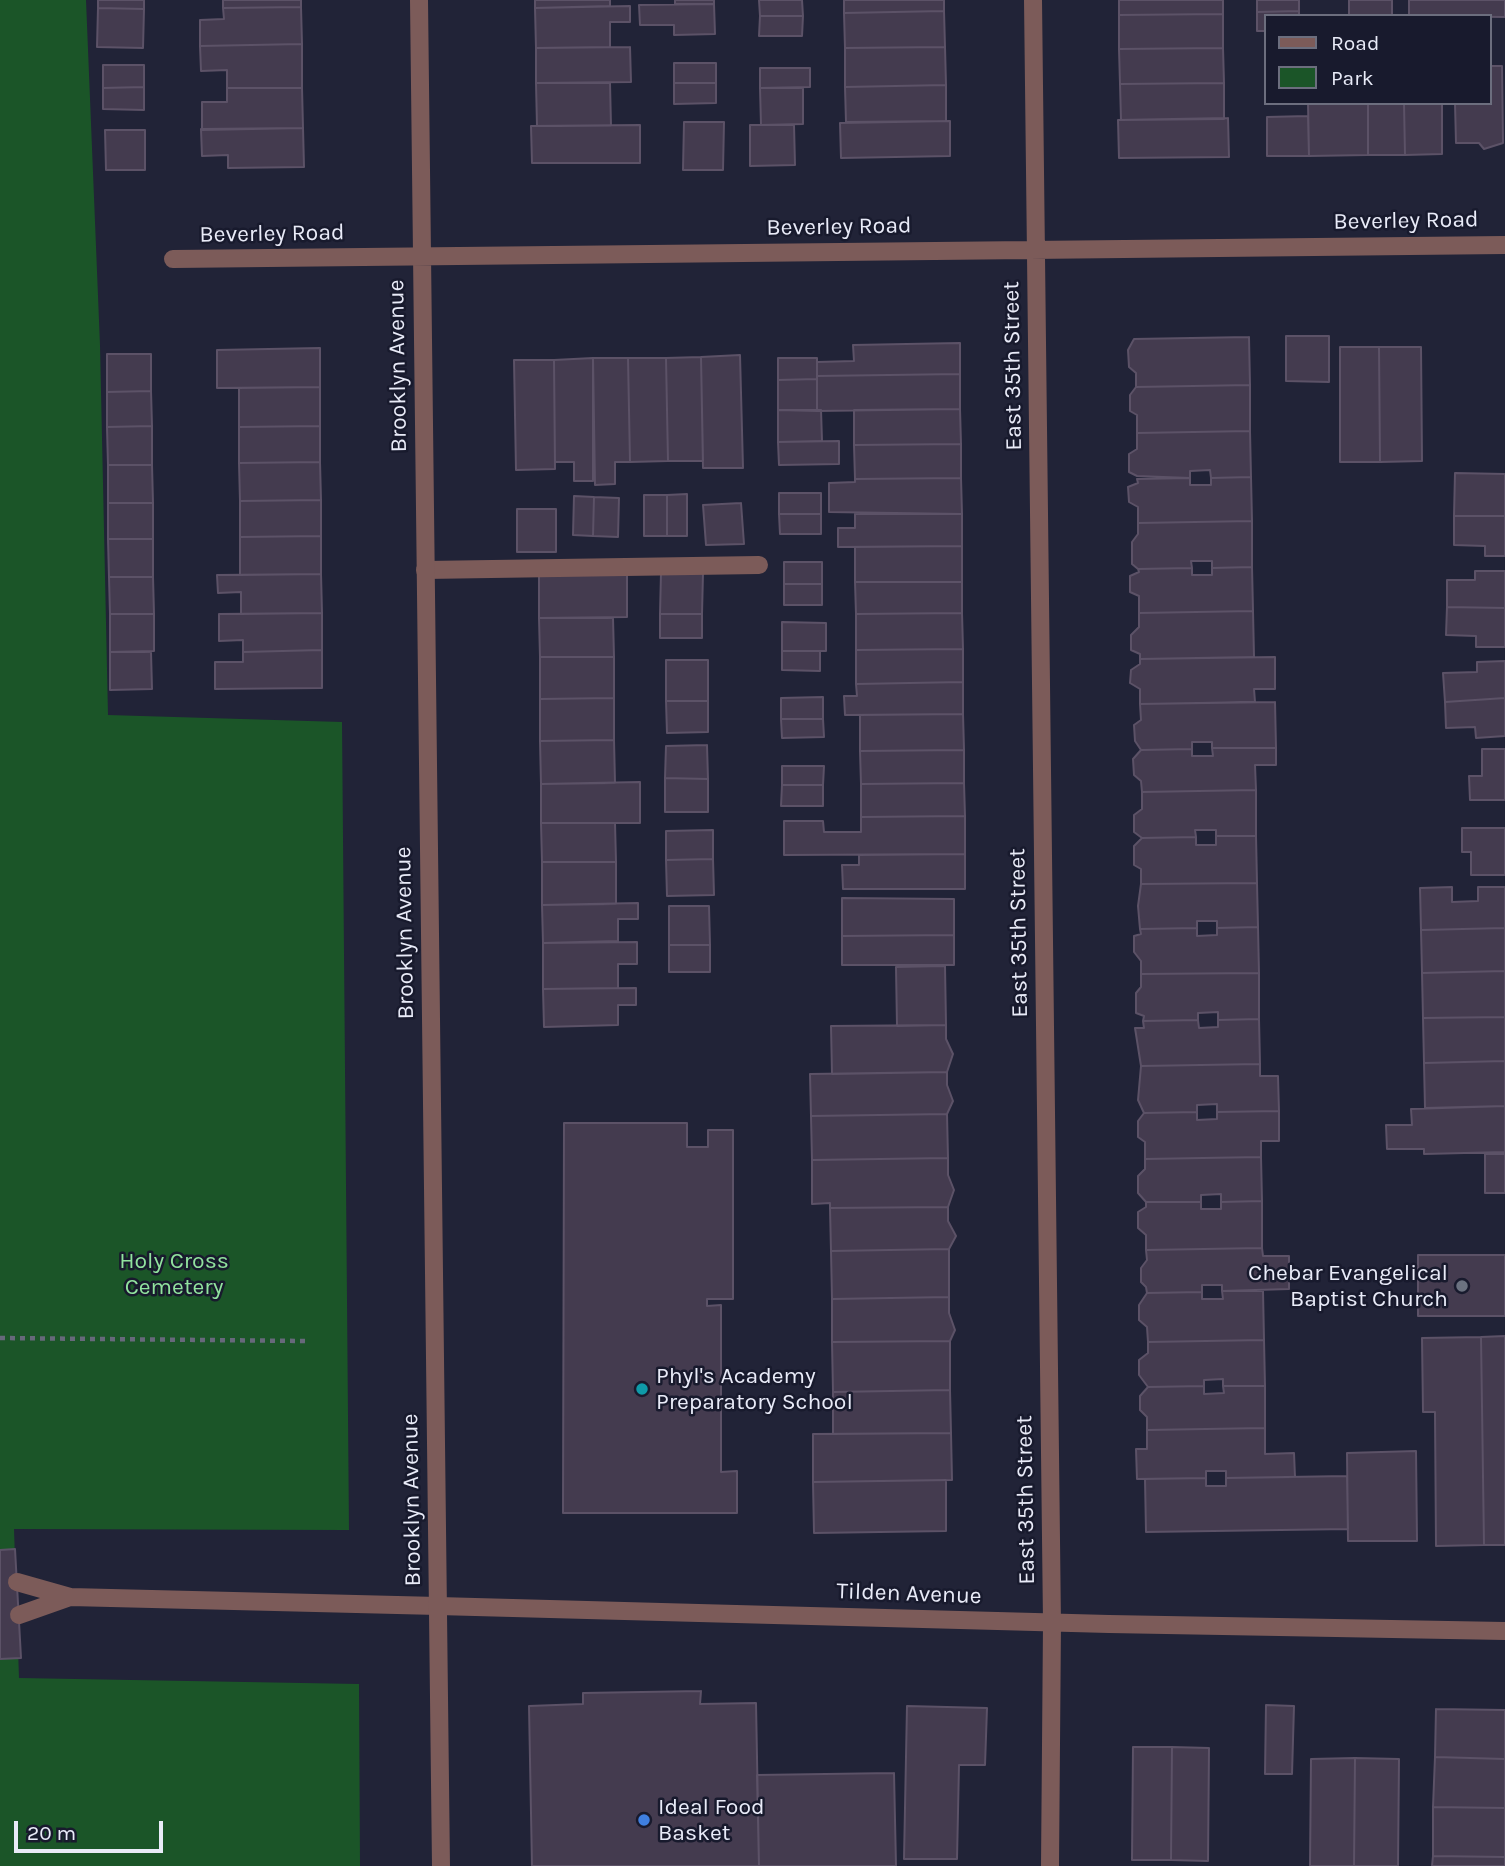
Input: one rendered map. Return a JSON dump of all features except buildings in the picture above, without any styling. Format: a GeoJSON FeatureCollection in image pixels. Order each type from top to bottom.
{"type":"FeatureCollection","features":[{"type":"Feature","properties":{"kind":"street","name":"Brooklyn Avenue"},"geometry":{"type":"LineString","coordinates":[[418,0],[441,1866]]}},
{"type":"Feature","properties":{"kind":"street","name":"East 35th Street"},"geometry":{"type":"LineString","coordinates":[[1032,0],[1052,1623],[1050,1866]]}},
{"type":"Feature","properties":{"kind":"street","name":"Beverley Road"},"geometry":{"type":"LineString","coordinates":[[173,259],[1505,245]]}},
{"type":"Feature","properties":{"kind":"street"},"geometry":{"type":"LineString","coordinates":[[425,570],[758,565]]}},
{"type":"Feature","properties":{"kind":"street"},"geometry":{"type":"LineString","coordinates":[[17,1582],[71,1597]]}},
{"type":"Feature","properties":{"kind":"street","name":"Tilden Avenue"},"geometry":{"type":"LineString","coordinates":[[71,1597],[1052,1623],[1505,1631]]}},
{"type":"Feature","properties":{"kind":"street"},"geometry":{"type":"LineString","coordinates":[[19,1615],[71,1597]]}},
{"type":"Feature","properties":{"kind":"path"},"geometry":{"type":"LineString","coordinates":[[0,1338],[305,1341]]}},
{"type":"Feature","properties":{"kind":"green space","name":"Holy Cross Cemetery"},"geometry":{"type":"Polygon","coordinates":[[[0,0],[86,0],[100,345],[108,715],[342,722],[349,1530],[14,1529],[19,1678],[359,1684],[360,1866],[0,1866],[0,0]]]}},
{"type":"Feature","properties":{"kind":"place","name":"Chebar Evangelical Baptist Church"},"geometry":{"type":"Point","coordinates":[1462,1286]}},
{"type":"Feature","properties":{"kind":"place","name":"Phyl's Academy Preparatory School"},"geometry":{"type":"Point","coordinates":[642,1389]}},
{"type":"Feature","properties":{"kind":"place","name":"Ideal Food Basket"},"geometry":{"type":"Point","coordinates":[644,1820]}}]}
